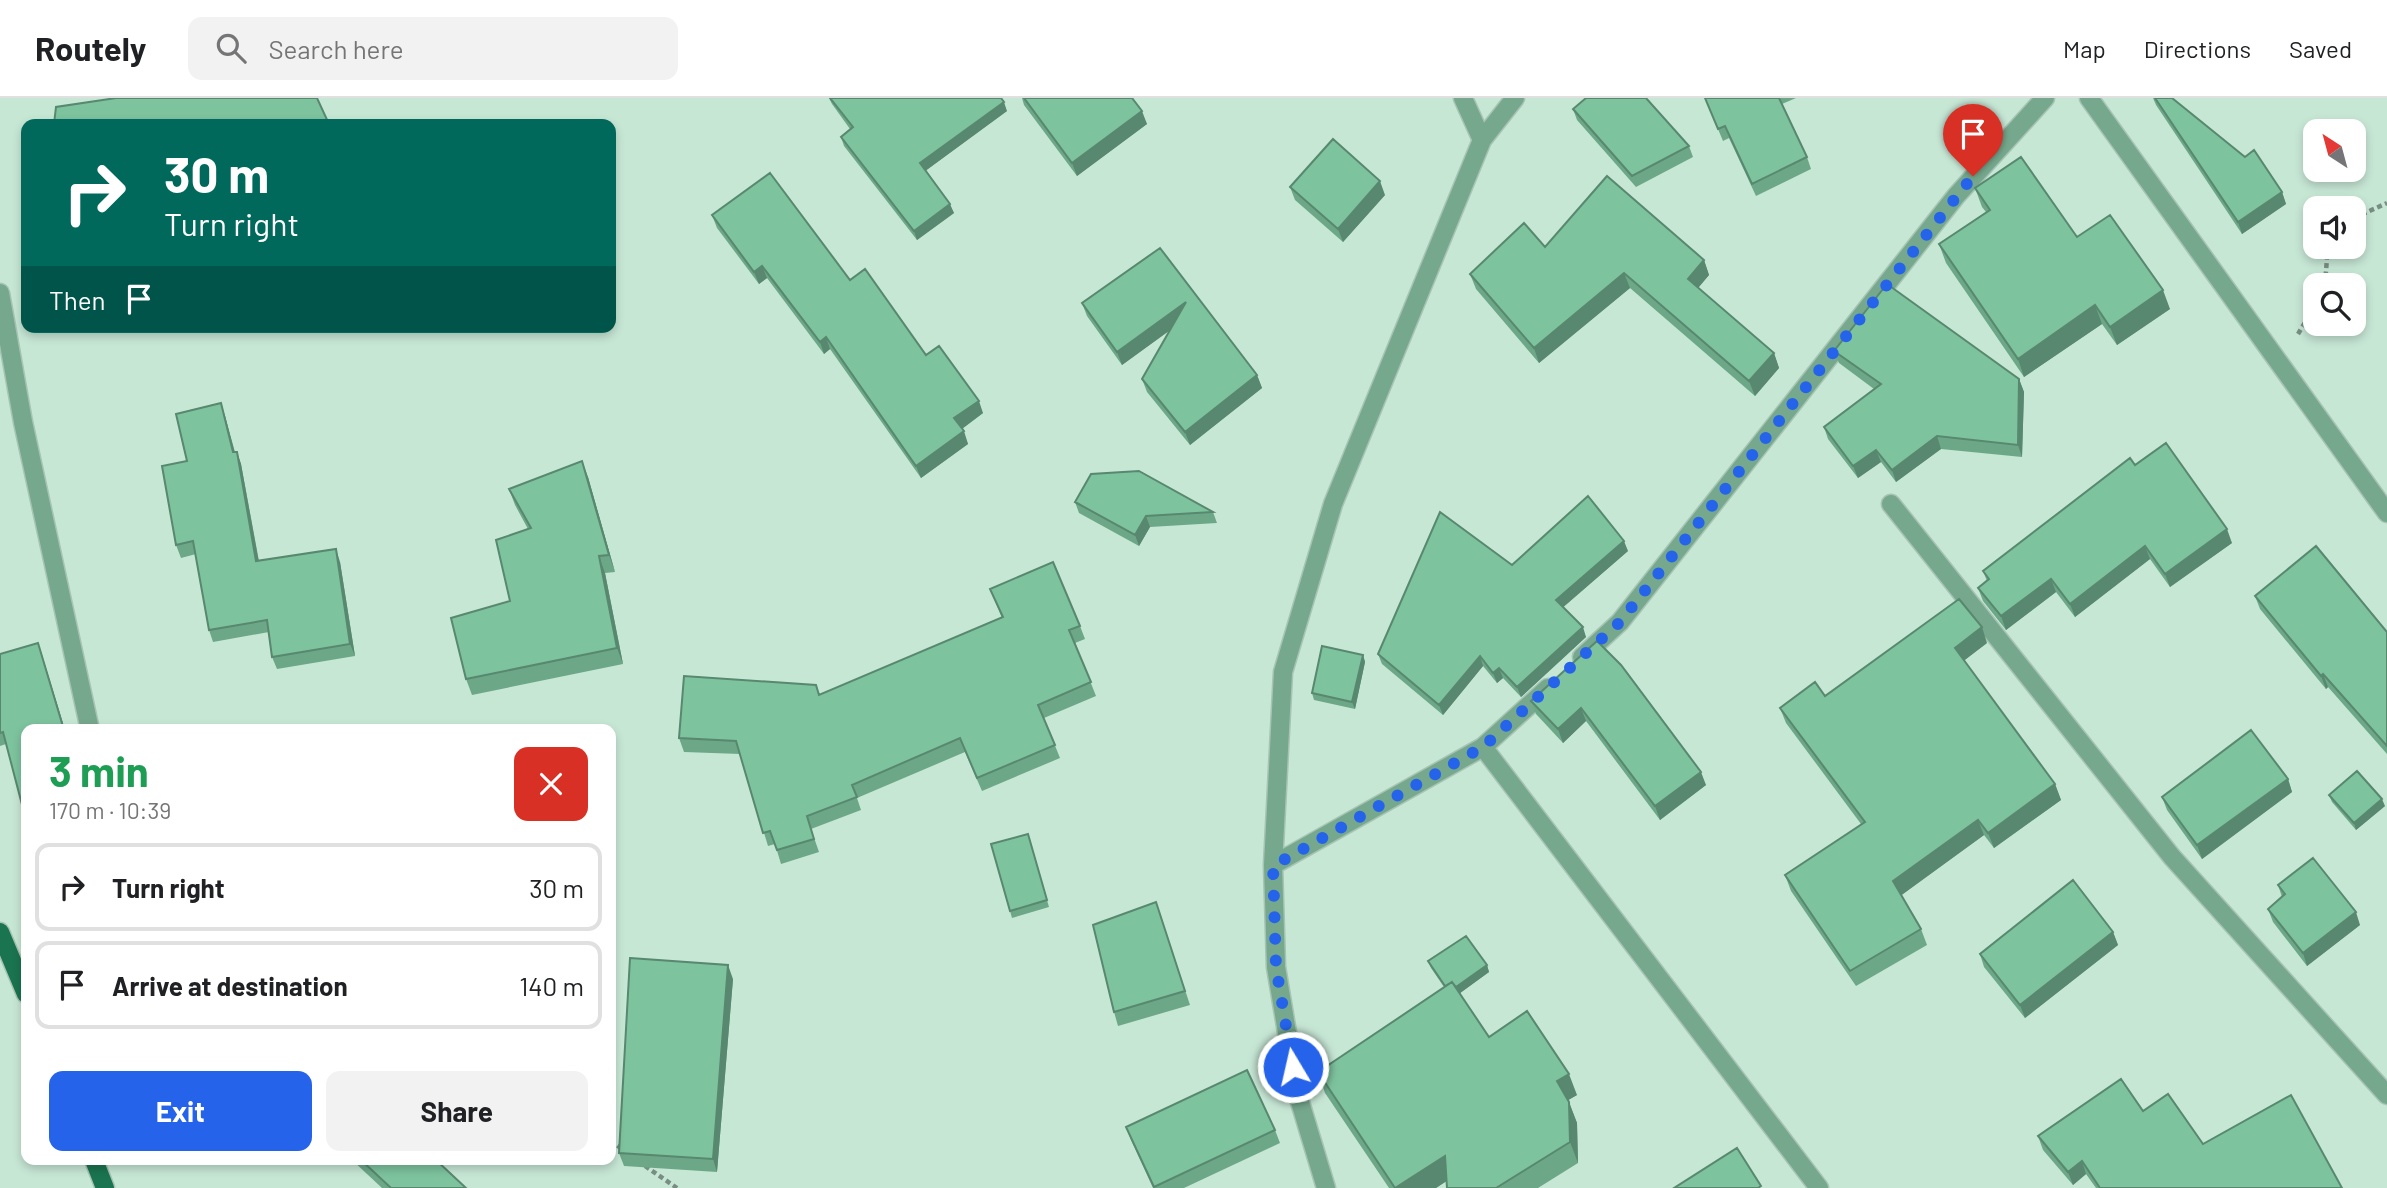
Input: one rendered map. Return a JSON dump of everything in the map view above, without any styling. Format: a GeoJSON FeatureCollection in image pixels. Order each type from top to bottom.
{"type":"FeatureCollection","features":[{"type":"Feature","properties":{"kind":"main road"},"geometry":{"type":"LineString","coordinates":[[0,932],[21,982]]}},
{"type":"Feature","properties":{"kind":"main road"},"geometry":{"type":"LineString","coordinates":[[96,1165],[105,1188]]}},
{"type":"Feature","properties":{"kind":"street"},"geometry":{"type":"LineString","coordinates":[[1463,98],[1482,140]]}},
{"type":"Feature","properties":{"kind":"street"},"geometry":{"type":"LineString","coordinates":[[1326,1188],[1294,1079],[1276,967],[1273,866],[1283,671],[1333,504],[1482,140],[1515,98]]}},
{"type":"Feature","properties":{"kind":"street"},"geometry":{"type":"LineString","coordinates":[[1273,866],[1483,747],[1620,622],[1956,196],[2045,98]]}},
{"type":"Feature","properties":{"kind":"street"},"geometry":{"type":"LineString","coordinates":[[2090,98],[2387,513]]}},
{"type":"Feature","properties":{"kind":"street"},"geometry":{"type":"LineString","coordinates":[[0,293],[23,422],[89,724]]}},
{"type":"Feature","properties":{"kind":"street"},"geometry":{"type":"LineString","coordinates":[[1891,504],[2172,857],[2387,1095]]}},
{"type":"Feature","properties":{"kind":"street"},"geometry":{"type":"LineString","coordinates":[[1483,747],[1819,1188]]}},
{"type":"Feature","properties":{"kind":"path"},"geometry":{"type":"LineString","coordinates":[[2366,213],[2387,203]]}},
{"type":"Feature","properties":{"kind":"path"},"geometry":{"type":"LineString","coordinates":[[616,1144],[627,1153]]}},
{"type":"Feature","properties":{"kind":"path"},"geometry":{"type":"LineString","coordinates":[[637,1160],[677,1188]]}},
{"type":"Feature","properties":{"kind":"building"},"geometry":{"type":"Polygon","coordinates":[[[116,98],[317,98],[327,119],[55,119],[56,107],[116,98]]]}},
{"type":"Feature","properties":{"kind":"building"},"geometry":{"type":"Polygon","coordinates":[[[830,98],[1001,98],[1004,102],[920,163],[950,204],[914,231],[841,137],[853,127],[830,98]]]}},
{"type":"Feature","properties":{"kind":"building"},"geometry":{"type":"Polygon","coordinates":[[[1024,98],[1132,98],[1142,111],[1072,163],[1024,98]]]}},
{"type":"Feature","properties":{"kind":"building"},"geometry":{"type":"Polygon","coordinates":[[[1586,98],[1646,98],[1689,146],[1632,176],[1573,109],[1586,98]]]}},
{"type":"Feature","properties":{"kind":"building"},"geometry":{"type":"Polygon","coordinates":[[[1705,98],[1779,98],[1807,157],[1752,184],[1725,126],[1718,129],[1705,98]]]}},
{"type":"Feature","properties":{"kind":"building"},"geometry":{"type":"Polygon","coordinates":[[[2155,98],[2172,98],[2245,157],[2254,150],[2282,192],[2238,222],[2155,98]]]}},
{"type":"Feature","properties":{"kind":"building"},"geometry":{"type":"Polygon","coordinates":[[[1333,139],[1380,181],[1338,229],[1290,187],[1333,139]]]}},
{"type":"Feature","properties":{"kind":"building"},"geometry":{"type":"Polygon","coordinates":[[[2021,157],[2077,237],[2110,215],[2163,290],[2110,327],[2095,305],[2018,359],[1939,244],[1990,210],[1975,188],[2021,157]]]}},
{"type":"Feature","properties":{"kind":"building"},"geometry":{"type":"Polygon","coordinates":[[[770,173],[850,280],[865,269],[926,355],[939,346],[979,401],[954,418],[964,431],[916,466],[826,337],[820,342],[762,266],[754,272],[712,215],[770,173]]]}},
{"type":"Feature","properties":{"kind":"building"},"geometry":{"type":"Polygon","coordinates":[[[1607,176],[1704,260],[1688,279],[1774,353],[1749,381],[1624,273],[1534,348],[1470,274],[1524,223],[1545,247],[1607,176]]]}},
{"type":"Feature","properties":{"kind":"building"},"geometry":{"type":"Polygon","coordinates":[[[1160,248],[1257,375],[1185,432],[1142,379],[1186,302],[1117,352],[1082,303],[1160,248]]]}},
{"type":"Feature","properties":{"kind":"building"},"geometry":{"type":"Polygon","coordinates":[[[1887,284],[2019,379],[2018,445],[1937,436],[1892,470],[1876,450],[1853,466],[1824,427],[1881,384],[1834,351],[1887,284]]]}},
{"type":"Feature","properties":{"kind":"building"},"geometry":{"type":"Polygon","coordinates":[[[221,403],[233,452],[237,452],[256,561],[336,549],[350,644],[272,657],[267,620],[209,630],[193,541],[176,545],[162,466],[187,461],[176,414],[221,403]]]}},
{"type":"Feature","properties":{"kind":"building"},"geometry":{"type":"Polygon","coordinates":[[[2166,443],[2227,529],[2165,574],[2145,546],[2070,604],[2051,579],[2001,616],[1978,588],[1989,579],[1983,571],[2130,458],[2135,465],[2166,443]]]}},
{"type":"Feature","properties":{"kind":"building"},"geometry":{"type":"Polygon","coordinates":[[[582,461],[609,555],[599,556],[617,648],[466,679],[451,618],[510,601],[496,540],[531,528],[509,489],[582,461]]]}},
{"type":"Feature","properties":{"kind":"building"},"geometry":{"type":"Polygon","coordinates":[[[1139,471],[1213,512],[1146,516],[1135,535],[1075,502],[1091,474],[1139,471]]]}},
{"type":"Feature","properties":{"kind":"building"},"geometry":{"type":"Polygon","coordinates":[[[1588,496],[1624,541],[1556,600],[1583,627],[1517,687],[1499,668],[1493,673],[1480,656],[1439,705],[1378,654],[1440,512],[1512,565],[1588,496]]]}},
{"type":"Feature","properties":{"kind":"building"},"geometry":{"type":"Polygon","coordinates":[[[2316,546],[2387,632],[2387,746],[2323,674],[2321,676],[2255,596],[2316,546]]]}},
{"type":"Feature","properties":{"kind":"building"},"geometry":{"type":"Polygon","coordinates":[[[1053,562],[1080,626],[1069,630],[1091,682],[1038,705],[1055,745],[977,778],[960,738],[852,785],[857,797],[807,816],[814,839],[777,850],[770,831],[763,833],[736,741],[679,738],[684,676],[816,685],[819,695],[1003,617],[990,589],[1053,562]]]}},
{"type":"Feature","properties":{"kind":"building"},"geometry":{"type":"Polygon","coordinates":[[[1959,599],[1982,627],[1955,648],[2055,784],[1988,833],[1978,820],[1893,881],[1921,929],[1850,971],[1785,875],[1865,822],[1780,708],[1815,682],[1825,696],[1959,599]]]}},
{"type":"Feature","properties":{"kind":"building"},"geometry":{"type":"Polygon","coordinates":[[[1597,641],[1621,665],[1701,772],[1655,806],[1581,708],[1558,729],[1531,701],[1597,641]]]}},
{"type":"Feature","properties":{"kind":"building"},"geometry":{"type":"Polygon","coordinates":[[[38,643],[62,724],[21,724],[21,801],[3,732],[0,733],[0,654],[38,643]]]}},
{"type":"Feature","properties":{"kind":"building"},"geometry":{"type":"Polygon","coordinates":[[[1322,646],[1363,655],[1352,702],[1312,693],[1322,646]]]}},
{"type":"Feature","properties":{"kind":"building"},"geometry":{"type":"Polygon","coordinates":[[[2251,730],[2288,779],[2197,845],[2162,797],[2251,730]]]}},
{"type":"Feature","properties":{"kind":"building"},"geometry":{"type":"Polygon","coordinates":[[[2357,771],[2382,799],[2354,823],[2329,795],[2357,771]]]}},
{"type":"Feature","properties":{"kind":"building"},"geometry":{"type":"Polygon","coordinates":[[[1028,834],[1047,900],[1010,911],[991,844],[1028,834]]]}},
{"type":"Feature","properties":{"kind":"building"},"geometry":{"type":"Polygon","coordinates":[[[2313,858],[2356,912],[2303,953],[2268,909],[2285,894],[2278,885],[2313,858]]]}},
{"type":"Feature","properties":{"kind":"building"},"geometry":{"type":"Polygon","coordinates":[[[2073,880],[2113,932],[2020,1005],[1980,954],[2073,880]]]}},
{"type":"Feature","properties":{"kind":"building"},"geometry":{"type":"Polygon","coordinates":[[[1156,902],[1185,991],[1114,1012],[1093,925],[1156,902]]]}},
{"type":"Feature","properties":{"kind":"building"},"geometry":{"type":"Polygon","coordinates":[[[1466,936],[1487,965],[1456,987],[1452,982],[1445,986],[1428,961],[1466,936]]]}},
{"type":"Feature","properties":{"kind":"building"},"geometry":{"type":"Polygon","coordinates":[[[630,958],[728,965],[713,1159],[619,1153],[630,958]]]}},
{"type":"Feature","properties":{"kind":"building"},"geometry":{"type":"Polygon","coordinates":[[[1452,982],[1489,1037],[1527,1011],[1569,1074],[1557,1081],[1569,1102],[1570,1142],[1496,1188],[1447,1188],[1445,1156],[1395,1188],[1318,1072],[1452,982]]]}},
{"type":"Feature","properties":{"kind":"building"},"geometry":{"type":"Polygon","coordinates":[[[1247,1070],[1275,1130],[1154,1187],[1126,1127],[1247,1070]]]}},
{"type":"Feature","properties":{"kind":"building"},"geometry":{"type":"Polygon","coordinates":[[[2121,1079],[2143,1111],[2168,1094],[2203,1144],[2291,1095],[2342,1188],[2100,1188],[2082,1161],[2068,1172],[2038,1136],[2121,1079]]]}},
{"type":"Feature","properties":{"kind":"building"},"geometry":{"type":"Polygon","coordinates":[[[1737,1148],[1761,1186],[1758,1188],[1674,1188],[1737,1148]]]}},
{"type":"Feature","properties":{"kind":"building"},"geometry":{"type":"Polygon","coordinates":[[[366,1165],[441,1165],[466,1188],[391,1188],[366,1165]]]}},
{"type":"Feature","properties":{"kind":"route"},"geometry":{"type":"LineString","coordinates":[[1293,1067],[1276,967],[1273,866],[1483,747],[1620,622],[1973,176]]}}]}
